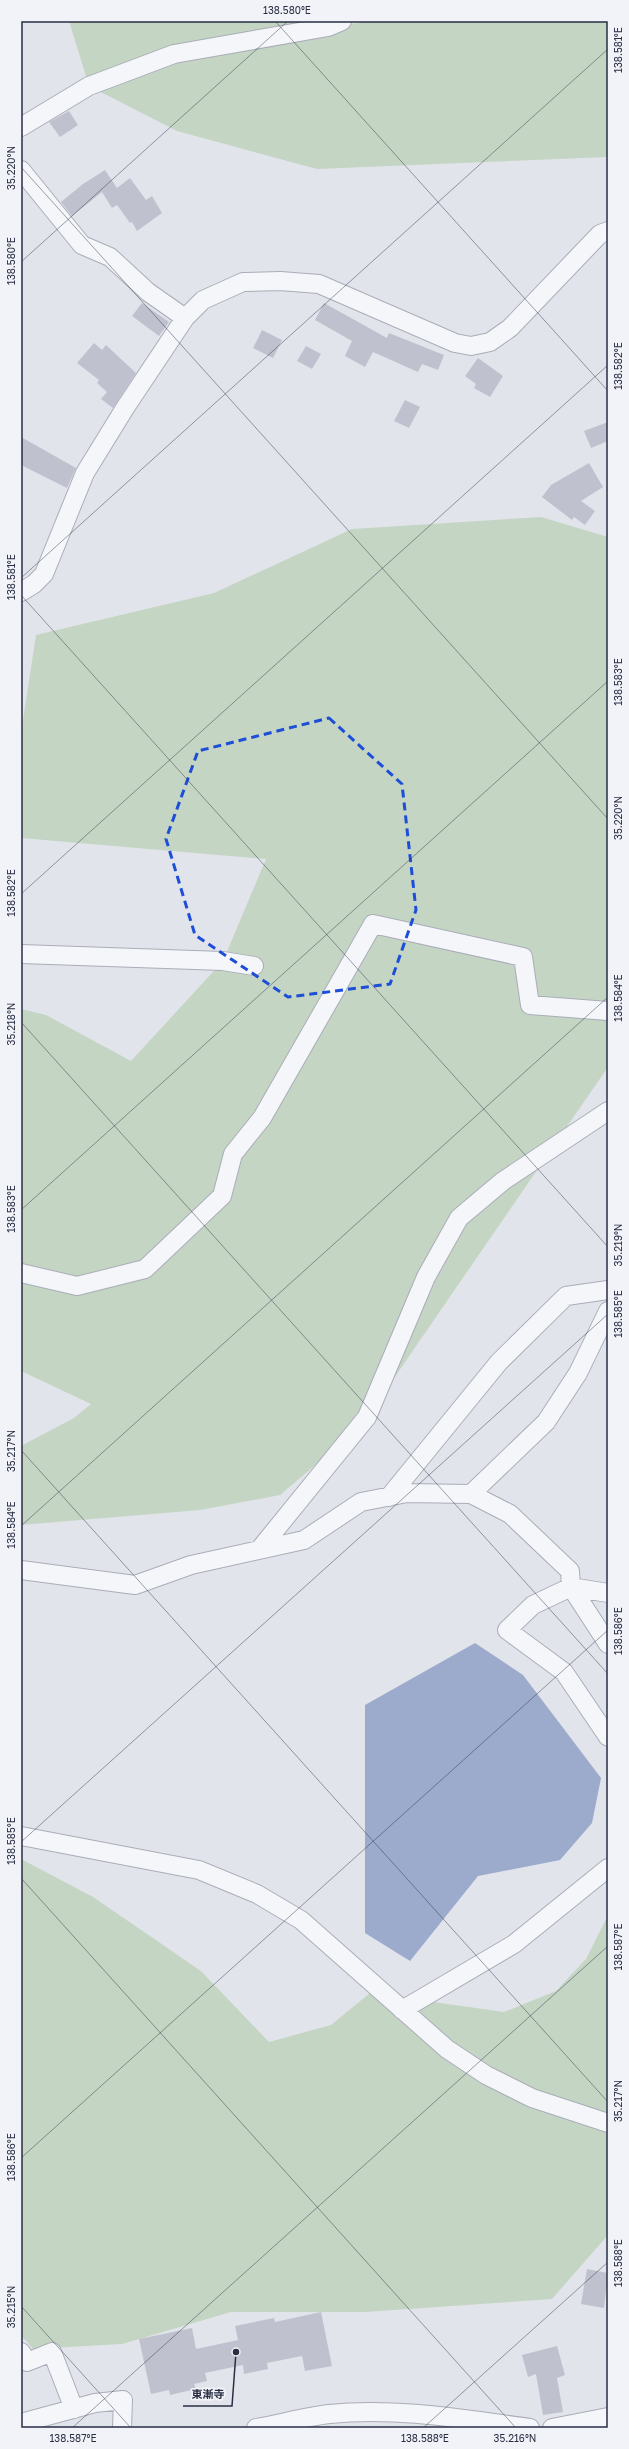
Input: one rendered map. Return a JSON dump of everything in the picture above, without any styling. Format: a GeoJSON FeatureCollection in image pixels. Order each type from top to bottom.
{"type":"FeatureCollection","features":[{"type":"Feature","properties":{"kind":"street"},"geometry":{"type":"LineString","coordinates":[[21,127],[89,86],[174,54],[328,27],[342,21]]}},
{"type":"Feature","properties":{"kind":"street"},"geometry":{"type":"LineString","coordinates":[[21,170],[82,245],[110,257],[148,292],[185,318]]}},
{"type":"Feature","properties":{"kind":"street"},"geometry":{"type":"LineString","coordinates":[[21,592],[34,584],[44,574],[85,473],[125,408],[185,318],[203,300],[243,282],[280,281],[319,284],[455,343],[471,346],[490,342],[510,328],[600,234],[608,231]]}},
{"type":"Feature","properties":{"kind":"street"},"geometry":{"type":"LineString","coordinates":[[21,1273],[77,1286],[145,1269],[222,1196],[233,1154],[262,1118],[373,924],[523,957],[530,1005],[608,1011]]}},
{"type":"Feature","properties":{"kind":"street"},"geometry":{"type":"LineString","coordinates":[[21,954],[223,961],[254,966]]}},
{"type":"Feature","properties":{"kind":"street"},"geometry":{"type":"LineString","coordinates":[[259,1550],[367,1417],[426,1277],[459,1218],[503,1181],[608,1111]]}},
{"type":"Feature","properties":{"kind":"street"},"geometry":{"type":"LineString","coordinates":[[389,1497],[499,1362],[566,1296],[608,1290]]}},
{"type":"Feature","properties":{"kind":"street"},"geometry":{"type":"LineString","coordinates":[[470,1494],[546,1422],[578,1373],[608,1311]]}},
{"type":"Feature","properties":{"kind":"street"},"geometry":{"type":"LineString","coordinates":[[21,1570],[135,1584],[191,1565],[304,1540],[362,1502],[407,1493],[470,1494],[510,1514],[570,1571],[571,1586],[608,1644]]}},
{"type":"Feature","properties":{"kind":"street"},"geometry":{"type":"LineString","coordinates":[[608,1593],[571,1586],[533,1605],[507,1630],[564,1672],[608,1737]]}},
{"type":"Feature","properties":{"kind":"street"},"geometry":{"type":"LineString","coordinates":[[21,1836],[199,1870],[257,1894],[301,1920],[332,1945],[402,2010],[447,2049],[486,2075],[532,2098],[608,2123]]}},
{"type":"Feature","properties":{"kind":"street"},"geometry":{"type":"LineString","coordinates":[[402,2010],[514,1944],[608,1868]]}},
{"type":"Feature","properties":{"kind":"street"},"geometry":{"type":"LineString","coordinates":[[21,2352],[27,2362],[52,2352],[74,2409]]}},
{"type":"Feature","properties":{"kind":"street"},"geometry":{"type":"LineString","coordinates":[[21,2423],[95,2403],[124,2400],[122,2428]]}},
{"type":"Feature","properties":{"kind":"street"},"geometry":{"type":"LineString","coordinates":[[256,2428],[329,2414],[384,2412],[427,2414],[530,2428]]}},
{"type":"Feature","properties":{"kind":"street"},"geometry":{"type":"LineString","coordinates":[[552,2428],[608,2416]]}},
{"type":"Feature","properties":{"kind":"highlighted area"},"geometry":{"type":"Polygon","coordinates":[[[329,718],[402,784],[416,910],[390,984],[288,997],[195,935],[166,839],[198,751],[329,718]]]}},
{"type":"Feature","properties":{"kind":"green space"},"geometry":{"type":"Polygon","coordinates":[[[69,21],[323,21],[328,27],[373,21],[608,21],[608,157],[317,169],[177,131],[89,86],[69,21]]]}},
{"type":"Feature","properties":{"kind":"green space"},"geometry":{"type":"Polygon","coordinates":[[[541,517],[608,537],[608,1067],[361,1426],[280,1495],[200,1510],[21,1525],[21,1446],[74,1418],[91,1404],[21,1371],[21,1009],[46,1015],[131,1061],[223,961],[266,859],[21,838],[21,733],[36,635],[214,593],[352,529],[541,517]]]}},
{"type":"Feature","properties":{"kind":"green space"},"geometry":{"type":"Polygon","coordinates":[[[21,1859],[93,1897],[201,1971],[269,2042],[331,2025],[370,1993],[504,2012],[556,1991],[586,1959],[608,1915],[608,2235],[552,2299],[365,2312],[231,2312],[122,2344],[33,2349],[21,2335],[21,1859]]]}},
{"type":"Feature","properties":{"kind":"water"},"geometry":{"type":"Polygon","coordinates":[[[475,1643],[523,1675],[601,1778],[592,1823],[560,1860],[478,1876],[410,1961],[365,1933],[365,1705],[475,1643]]]}},
{"type":"Feature","properties":{"kind":"building"},"geometry":{"type":"Polygon","coordinates":[[[69,111],[78,125],[60,137],[49,122],[69,111]]]}},
{"type":"Feature","properties":{"kind":"building"},"geometry":{"type":"Polygon","coordinates":[[[105,170],[117,188],[130,178],[146,200],[152,196],[162,213],[137,231],[132,222],[130,223],[117,205],[112,208],[102,192],[72,216],[61,202],[83,184],[105,170]]]}},
{"type":"Feature","properties":{"kind":"building"},"geometry":{"type":"Polygon","coordinates":[[[142,303],[169,322],[159,336],[132,316],[142,303]]]}},
{"type":"Feature","properties":{"kind":"building"},"geometry":{"type":"Polygon","coordinates":[[[324,303],[387,338],[389,333],[444,355],[438,370],[422,364],[418,372],[373,352],[365,367],[345,356],[352,341],[315,320],[324,303]]]}},
{"type":"Feature","properties":{"kind":"building"},"geometry":{"type":"Polygon","coordinates":[[[262,330],[282,340],[273,358],[253,348],[262,330]]]}},
{"type":"Feature","properties":{"kind":"building"},"geometry":{"type":"Polygon","coordinates":[[[94,343],[102,350],[106,345],[136,373],[113,408],[101,399],[107,392],[97,383],[99,380],[77,363],[94,343]]]}},
{"type":"Feature","properties":{"kind":"building"},"geometry":{"type":"Polygon","coordinates":[[[306,346],[321,354],[312,369],[297,361],[306,346]]]}},
{"type":"Feature","properties":{"kind":"building"},"geometry":{"type":"Polygon","coordinates":[[[478,358],[503,376],[490,397],[474,388],[476,384],[465,376],[478,358]]]}},
{"type":"Feature","properties":{"kind":"building"},"geometry":{"type":"Polygon","coordinates":[[[405,400],[420,407],[409,428],[394,421],[405,400]]]}},
{"type":"Feature","properties":{"kind":"building"},"geometry":{"type":"Polygon","coordinates":[[[608,422],[608,441],[591,448],[584,431],[608,422]]]}},
{"type":"Feature","properties":{"kind":"building"},"geometry":{"type":"Polygon","coordinates":[[[21,437],[76,468],[67,488],[21,465],[21,437]]]}},
{"type":"Feature","properties":{"kind":"building"},"geometry":{"type":"Polygon","coordinates":[[[589,463],[603,487],[581,501],[595,511],[585,525],[574,517],[572,520],[542,497],[551,485],[589,463]]]}},
{"type":"Feature","properties":{"kind":"building"},"geometry":{"type":"Polygon","coordinates":[[[587,2269],[608,2273],[604,2308],[581,2304],[587,2269]]]}},
{"type":"Feature","properties":{"kind":"building"},"geometry":{"type":"Polygon","coordinates":[[[321,2312],[332,2366],[305,2371],[302,2356],[267,2363],[268,2369],[244,2374],[243,2365],[205,2373],[207,2381],[194,2384],[196,2389],[170,2395],[169,2390],[151,2394],[139,2339],[192,2328],[196,2349],[238,2340],[235,2326],[274,2318],[275,2322],[321,2312]]]}},
{"type":"Feature","properties":{"kind":"building"},"geometry":{"type":"Polygon","coordinates":[[[557,2346],[565,2375],[557,2378],[563,2412],[543,2415],[536,2374],[528,2377],[522,2355],[557,2346]]]}},
{"type":"Feature","properties":{"kind":"place","name":"東漸寺"},"geometry":{"type":"Point","coordinates":[236,2352]}}]}
